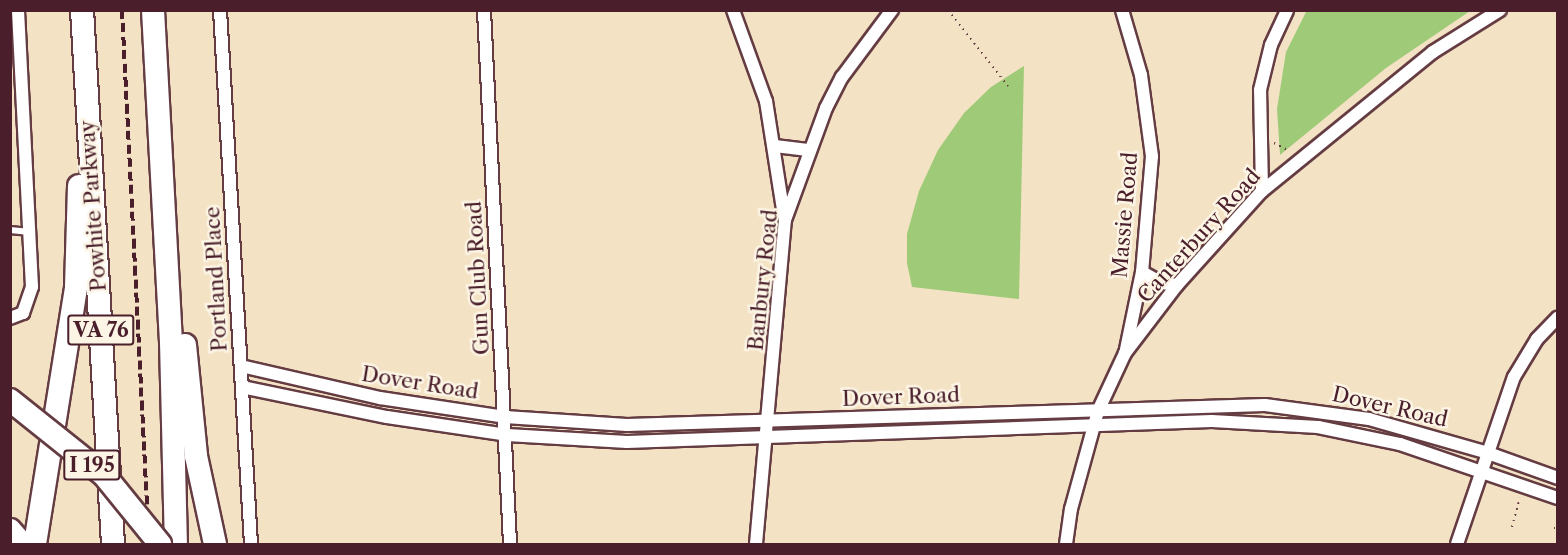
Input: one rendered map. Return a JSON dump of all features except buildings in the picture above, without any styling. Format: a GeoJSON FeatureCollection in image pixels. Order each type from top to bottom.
{"type":"FeatureCollection","features":[{"type":"Feature","properties":{"kind":"highway","name":"Powhite Parkway"},"geometry":{"type":"LineString","coordinates":[[82,10],[113,544]]}},
{"type":"Feature","properties":{"kind":"highway"},"geometry":{"type":"LineString","coordinates":[[153,10],[162,162],[176,544]]}},
{"type":"Feature","properties":{"kind":"highway"},"geometry":{"type":"LineString","coordinates":[[10,530],[31,540],[76,287],[80,148],[87,115]]}},
{"type":"Feature","properties":{"kind":"highway"},"geometry":{"type":"LineString","coordinates":[[162,162],[173,226],[196,456],[215,544]]}},
{"type":"Feature","properties":{"kind":"highway","name":"I 195"},"geometry":{"type":"LineString","coordinates":[[10,400],[104,475],[160,544]]}},
{"type":"Feature","properties":{"kind":"street"},"geometry":{"type":"LineString","coordinates":[[10,318],[23,313],[32,287],[31,232],[16,56],[18,10]]}},
{"type":"Feature","properties":{"kind":"street","name":"Portland Place"},"geometry":{"type":"LineString","coordinates":[[220,10],[251,544]]}},
{"type":"Feature","properties":{"kind":"street","name":"Gun Club Road"},"geometry":{"type":"LineString","coordinates":[[484,10],[507,435],[510,544]]}},
{"type":"Feature","properties":{"kind":"street"},"geometry":{"type":"LineString","coordinates":[[733,10],[757,69],[775,146],[785,220]]}},
{"type":"Feature","properties":{"kind":"street","name":"Banbury Road"},"geometry":{"type":"LineString","coordinates":[[756,544],[769,421],[785,220],[808,150],[842,77],[892,10]]}},
{"type":"Feature","properties":{"kind":"street","name":"Massie Road"},"geometry":{"type":"LineString","coordinates":[[1122,10],[1141,75],[1152,156],[1142,272],[1125,353]]}},
{"type":"Feature","properties":{"kind":"street"},"geometry":{"type":"LineString","coordinates":[[1262,190],[1260,90],[1271,45],[1287,10]]}},
{"type":"Feature","properties":{"kind":"street","name":"Canterbury Road"},"geometry":{"type":"LineString","coordinates":[[1066,544],[1092,426],[1098,411],[1125,353],[1177,285],[1262,190],[1433,52],[1500,10]]}},
{"type":"Feature","properties":{"kind":"street"},"geometry":{"type":"LineString","coordinates":[[10,145],[24,148]]}},
{"type":"Feature","properties":{"kind":"street"},"geometry":{"type":"LineString","coordinates":[[775,146],[808,150]]}},
{"type":"Feature","properties":{"kind":"street"},"geometry":{"type":"LineString","coordinates":[[1142,272],[1162,284],[1177,285]]}},
{"type":"Feature","properties":{"kind":"street"},"geometry":{"type":"LineString","coordinates":[[1457,544],[1514,377],[1537,339],[1557,317]]}},
{"type":"Feature","properties":{"kind":"street","name":"Dover Road"},"geometry":{"type":"LineString","coordinates":[[241,366],[380,398],[505,417],[627,425],[1098,411],[1206,404],[1326,411],[1488,453],[1557,478]]}},
{"type":"Feature","properties":{"kind":"street","name":"Dover Road"},"geometry":{"type":"LineString","coordinates":[[242,387],[387,417],[507,435],[627,442],[767,439],[1212,421],[1318,428],[1400,444],[1483,470],[1557,498]]}},
{"type":"Feature","properties":{"kind":"lane"},"geometry":{"type":"LineString","coordinates":[[10,230],[31,232]]}},
{"type":"Feature","properties":{"kind":"path"},"geometry":{"type":"LineString","coordinates":[[948,10],[1008,86]]}},
{"type":"Feature","properties":{"kind":"path"},"geometry":{"type":"LineString","coordinates":[[1269,139],[1288,150]]}},
{"type":"Feature","properties":{"kind":"path"},"geometry":{"type":"LineString","coordinates":[[1512,527],[1524,486]]}},
{"type":"Feature","properties":{"kind":"green space"},"geometry":{"type":"Polygon","coordinates":[[[1307,10],[1470,11],[1386,68],[1280,155],[1277,109],[1286,52],[1307,10]]]}},
{"type":"Feature","properties":{"kind":"green space"},"geometry":{"type":"Polygon","coordinates":[[[1024,66],[1019,299],[912,287],[907,263],[907,234],[919,191],[938,150],[964,113],[991,87],[1024,66]]]}},
{"type":"Feature","properties":{"kind":"railway"},"geometry":{"type":"LineString","coordinates":[[122,10],[149,544]]}}]}
